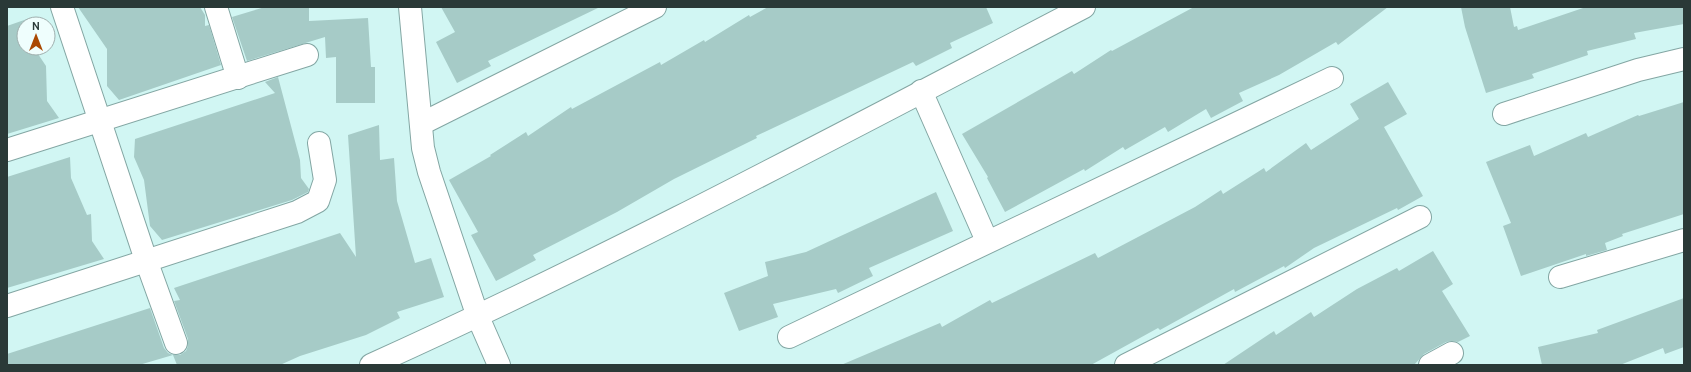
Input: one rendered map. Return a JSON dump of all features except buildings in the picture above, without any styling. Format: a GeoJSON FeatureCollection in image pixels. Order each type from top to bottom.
{"type":"FeatureCollection","features":[{"type":"Feature","properties":{"kind":"street"},"geometry":{"type":"LineString","coordinates":[[62,7],[146,260],[176,343]]}},
{"type":"Feature","properties":{"kind":"street"},"geometry":{"type":"LineString","coordinates":[[216,7],[238,78]]}},
{"type":"Feature","properties":{"kind":"street"},"geometry":{"type":"LineString","coordinates":[[410,7],[423,148],[429,172],[478,317],[499,365]]}},
{"type":"Feature","properties":{"kind":"street"},"geometry":{"type":"LineString","coordinates":[[421,124],[654,7]]}},
{"type":"Feature","properties":{"kind":"street"},"geometry":{"type":"LineString","coordinates":[[371,365],[478,317],[744,184],[1084,7]]}},
{"type":"Feature","properties":{"kind":"street"},"geometry":{"type":"LineString","coordinates":[[7,150],[307,55]]}},
{"type":"Feature","properties":{"kind":"street"},"geometry":{"type":"LineString","coordinates":[[1504,114],[1638,70],[1684,59]]}},
{"type":"Feature","properties":{"kind":"street"},"geometry":{"type":"LineString","coordinates":[[789,337],[987,241],[1332,78]]}},
{"type":"Feature","properties":{"kind":"street"},"geometry":{"type":"LineString","coordinates":[[921,91],[987,241]]}},
{"type":"Feature","properties":{"kind":"street"},"geometry":{"type":"LineString","coordinates":[[7,306],[297,212],[318,201],[325,180],[319,143]]}},
{"type":"Feature","properties":{"kind":"street"},"geometry":{"type":"LineString","coordinates":[[1126,365],[1420,217]]}},
{"type":"Feature","properties":{"kind":"street"},"geometry":{"type":"LineString","coordinates":[[1560,277],[1684,240]]}},
{"type":"Feature","properties":{"kind":"street"},"geometry":{"type":"LineString","coordinates":[[1430,365],[1452,353]]}}]}
